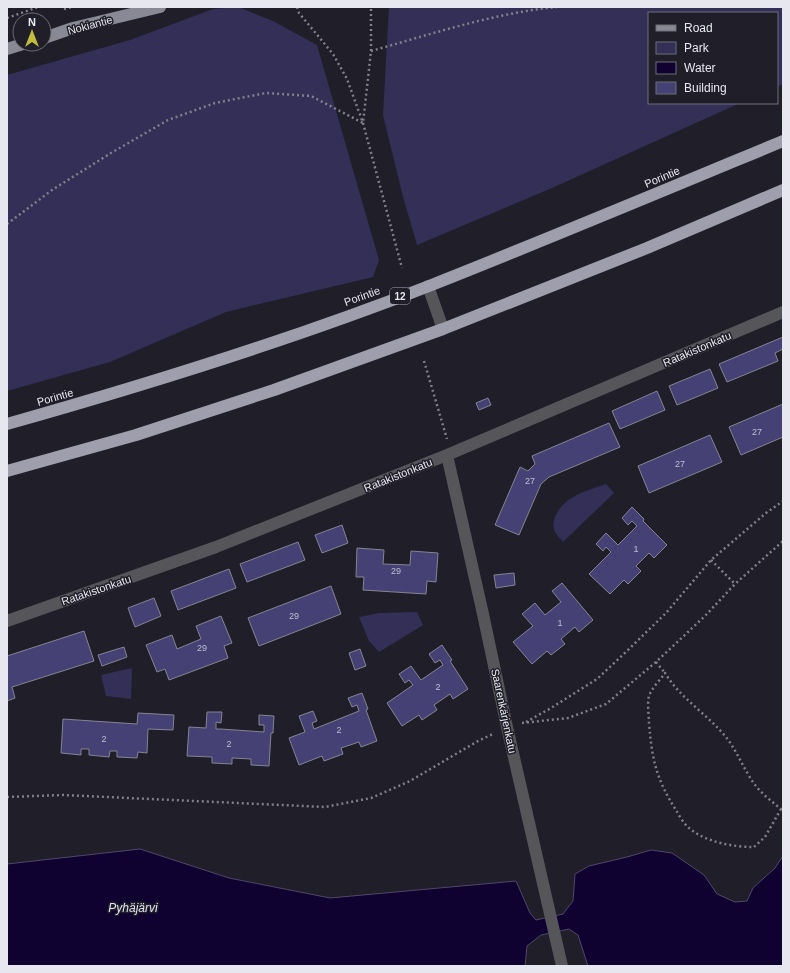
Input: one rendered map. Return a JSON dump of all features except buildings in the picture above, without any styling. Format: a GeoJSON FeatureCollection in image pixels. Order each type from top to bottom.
{"type":"FeatureCollection","features":[{"type":"Feature","properties":{"kind":"highway","name":"Porintie"},"geometry":{"type":"LineString","coordinates":[[7,424],[120,392],[259,347],[428,286],[783,141]]}},
{"type":"Feature","properties":{"kind":"highway"},"geometry":{"type":"LineString","coordinates":[[7,470],[136,435],[260,395],[443,329],[647,248],[783,190]]}},
{"type":"Feature","properties":{"kind":"main road","name":"Nokiantie"},"geometry":{"type":"LineString","coordinates":[[52,35],[73,28],[160,7]]}},
{"type":"Feature","properties":{"kind":"street"},"geometry":{"type":"LineString","coordinates":[[428,286],[443,329]]}},
{"type":"Feature","properties":{"kind":"street","name":"Ratakistonkatu"},"geometry":{"type":"LineString","coordinates":[[7,621],[216,547],[447,455],[783,312]]}},
{"type":"Feature","properties":{"kind":"street","name":"Saarenkärjenkatu"},"geometry":{"type":"LineString","coordinates":[[447,455],[562,966]]}},
{"type":"Feature","properties":{"kind":"path"},"geometry":{"type":"LineString","coordinates":[[7,18],[38,7]]}},
{"type":"Feature","properties":{"kind":"path"},"geometry":{"type":"LineString","coordinates":[[64,9],[72,7]]}},
{"type":"Feature","properties":{"kind":"path"},"geometry":{"type":"LineString","coordinates":[[297,7],[299,13],[333,54],[347,79],[364,123],[402,268]]}},
{"type":"Feature","properties":{"kind":"path"},"geometry":{"type":"LineString","coordinates":[[364,123],[371,51],[371,7]]}},
{"type":"Feature","properties":{"kind":"path"},"geometry":{"type":"LineString","coordinates":[[371,51],[475,22],[528,10],[557,7]]}},
{"type":"Feature","properties":{"kind":"path"},"geometry":{"type":"LineString","coordinates":[[7,224],[52,190],[111,153],[168,120],[215,103],[266,93],[310,96],[364,123]]}},
{"type":"Feature","properties":{"kind":"path"},"geometry":{"type":"LineString","coordinates":[[424,362],[447,436],[447,455]]}},
{"type":"Feature","properties":{"kind":"path"},"geometry":{"type":"LineString","coordinates":[[524,723],[551,708],[597,678],[666,613],[711,560],[766,513],[783,501]]}},
{"type":"Feature","properties":{"kind":"path"},"geometry":{"type":"LineString","coordinates":[[7,797],[63,795],[325,807],[371,798],[410,781],[478,741],[507,727],[524,723],[568,718],[606,704],[656,662],[705,616],[735,584],[783,541]]}},
{"type":"Feature","properties":{"kind":"path"},"geometry":{"type":"LineString","coordinates":[[711,560],[735,584]]}},
{"type":"Feature","properties":{"kind":"path"},"geometry":{"type":"LineString","coordinates":[[656,662],[665,673],[671,683],[678,691],[709,718],[726,736],[734,747],[751,780],[764,796],[782,809],[765,837],[754,847],[737,847],[717,842],[700,835],[687,827],[666,795],[652,758],[648,706],[649,695],[665,673]]}},
{"type":"Feature","properties":{"kind":"green space"},"geometry":{"type":"Polygon","coordinates":[[[238,7],[273,21],[317,45],[379,260],[373,277],[226,312],[110,362],[7,391],[7,75],[130,40],[213,9],[238,7]]]}},
{"type":"Feature","properties":{"kind":"green space"},"geometry":{"type":"Polygon","coordinates":[[[389,7],[783,7],[783,84],[778,86],[778,12],[648,12],[648,104],[738,104],[552,188],[417,245],[403,197],[383,115],[389,7]]]}},
{"type":"Feature","properties":{"kind":"green space"},"geometry":{"type":"Polygon","coordinates":[[[606,484],[614,493],[563,542],[554,530],[554,519],[559,510],[576,495],[606,484]]]}},
{"type":"Feature","properties":{"kind":"green space"},"geometry":{"type":"Polygon","coordinates":[[[417,612],[423,625],[379,652],[369,641],[359,617],[379,613],[417,612]]]}},
{"type":"Feature","properties":{"kind":"green space"},"geometry":{"type":"Polygon","coordinates":[[[132,668],[131,699],[106,696],[101,675],[132,668]]]}},
{"type":"Feature","properties":{"kind":"water","name":"Pyhäjärvi"},"geometry":{"type":"Polygon","coordinates":[[[140,849],[229,878],[330,898],[516,881],[530,913],[536,920],[563,914],[573,901],[575,874],[589,866],[651,850],[672,853],[704,875],[717,894],[735,902],[747,901],[753,888],[775,868],[783,856],[783,966],[588,966],[578,935],[569,929],[541,935],[527,946],[525,966],[7,966],[7,864],[140,849]]]}}]}
